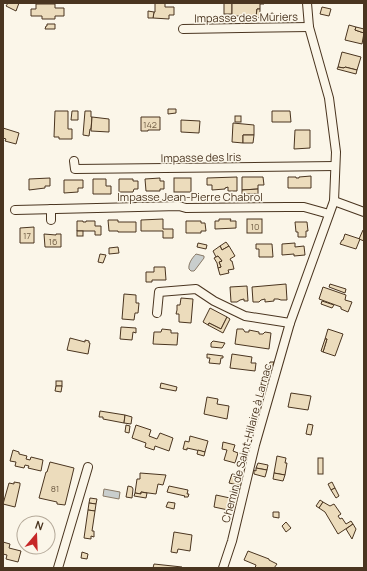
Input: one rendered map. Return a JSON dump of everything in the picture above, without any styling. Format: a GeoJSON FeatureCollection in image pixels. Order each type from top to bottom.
{"type":"FeatureCollection","features":[{"type":"Feature","properties":{"kind":"street","name":"Chemin de Saint-Hilaire à Larnac"},"geometry":{"type":"LineString","coordinates":[[223,568],[232,541],[254,445],[290,323],[334,201],[336,152],[328,98],[309,27],[307,3]]}},
{"type":"Feature","properties":{"kind":"street","name":"Impasse des Mûriers"},"geometry":{"type":"LineString","coordinates":[[183,29],[309,27]]}},
{"type":"Feature","properties":{"kind":"street","name":"Impasse des Iris"},"geometry":{"type":"LineString","coordinates":[[74,161],[75,169],[335,166]]}},
{"type":"Feature","properties":{"kind":"street"},"geometry":{"type":"LineString","coordinates":[[334,201],[364,212]]}},
{"type":"Feature","properties":{"kind":"street","name":"Impasse Jean-Pierre Chabrol"},"geometry":{"type":"LineString","coordinates":[[15,210],[179,206],[186,208],[304,207],[329,214]]}},
{"type":"Feature","properties":{"kind":"street"},"geometry":{"type":"LineString","coordinates":[[51,209],[51,220]]}},
{"type":"Feature","properties":{"kind":"street"},"geometry":{"type":"LineString","coordinates":[[157,314],[159,292],[196,289],[214,301],[245,316],[290,323]]}},
{"type":"Feature","properties":{"kind":"street"},"geometry":{"type":"LineString","coordinates":[[58,568],[88,467]]}},
{"type":"Feature","properties":{"kind":"shaded area"},"geometry":{"type":"Polygon","coordinates":[[[196,254],[204,256],[204,258],[194,271],[191,271],[189,269],[189,265],[196,254]]]}},
{"type":"Feature","properties":{"kind":"shaded area"},"geometry":{"type":"Polygon","coordinates":[[[104,489],[120,492],[119,499],[103,496],[104,489]]]}},
{"type":"Feature","properties":{"kind":"building"},"geometry":{"type":"Polygon","coordinates":[[[8,3],[19,3],[16,11],[6,6],[8,3]]]}},
{"type":"Feature","properties":{"kind":"building"},"geometry":{"type":"Polygon","coordinates":[[[155,3],[165,3],[165,7],[174,7],[174,15],[169,15],[169,19],[153,18],[155,3]]]}},
{"type":"Feature","properties":{"kind":"building"},"geometry":{"type":"Polygon","coordinates":[[[224,3],[232,3],[232,14],[224,14],[224,3]]]}},
{"type":"Feature","properties":{"kind":"building"},"geometry":{"type":"Polygon","coordinates":[[[232,3],[264,4],[260,4],[260,9],[257,9],[256,17],[239,17],[232,16],[232,3]]]}},
{"type":"Feature","properties":{"kind":"building"},"geometry":{"type":"Polygon","coordinates":[[[36,4],[55,4],[55,8],[64,8],[64,16],[55,16],[55,19],[42,19],[42,16],[31,16],[31,9],[36,9],[36,4]]]}},
{"type":"Feature","properties":{"kind":"building"},"geometry":{"type":"Polygon","coordinates":[[[322,7],[331,9],[329,16],[320,14],[322,7]]]}},
{"type":"Feature","properties":{"kind":"building"},"geometry":{"type":"Polygon","coordinates":[[[257,9],[260,9],[260,18],[256,17],[257,9]]]}},
{"type":"Feature","properties":{"kind":"building"},"geometry":{"type":"Polygon","coordinates":[[[148,11],[154,12],[153,18],[148,18],[148,11]]]}},
{"type":"Feature","properties":{"kind":"building"},"geometry":{"type":"Polygon","coordinates":[[[47,24],[55,24],[55,29],[45,29],[47,24]]]}},
{"type":"Feature","properties":{"kind":"building"},"geometry":{"type":"Polygon","coordinates":[[[349,25],[356,27],[355,30],[364,33],[362,44],[345,40],[349,25]]]}},
{"type":"Feature","properties":{"kind":"building"},"geometry":{"type":"Polygon","coordinates":[[[356,27],[364,29],[364,33],[355,30],[356,27]]]}},
{"type":"Feature","properties":{"kind":"building"},"geometry":{"type":"Polygon","coordinates":[[[342,52],[361,57],[357,70],[338,67],[342,52]]]}},
{"type":"Feature","properties":{"kind":"building"},"geometry":{"type":"Polygon","coordinates":[[[338,67],[357,70],[356,74],[337,69],[338,67]]]}},
{"type":"Feature","properties":{"kind":"building"},"geometry":{"type":"Polygon","coordinates":[[[168,109],[176,109],[176,113],[168,114],[168,109]]]}},
{"type":"Feature","properties":{"kind":"building"},"geometry":{"type":"Polygon","coordinates":[[[55,111],[68,111],[68,129],[72,129],[72,139],[59,139],[59,137],[54,137],[55,111]]]}},
{"type":"Feature","properties":{"kind":"building"},"geometry":{"type":"Polygon","coordinates":[[[72,111],[78,111],[78,120],[71,120],[72,111]]]}},
{"type":"Feature","properties":{"kind":"building"},"geometry":{"type":"Polygon","coordinates":[[[85,111],[91,111],[92,117],[89,136],[83,135],[85,111]]]}},
{"type":"Feature","properties":{"kind":"building"},"geometry":{"type":"Polygon","coordinates":[[[272,111],[290,111],[291,122],[272,122],[272,111]]]}},
{"type":"Feature","properties":{"kind":"building"},"geometry":{"type":"Polygon","coordinates":[[[235,116],[241,116],[241,122],[235,122],[235,116]]]}},
{"type":"Feature","properties":{"kind":"building"},"geometry":{"type":"Polygon","coordinates":[[[92,117],[109,119],[109,132],[91,131],[92,117]]]}},
{"type":"Feature","properties":{"kind":"building"},"geometry":{"type":"Polygon","coordinates":[[[141,117],[160,117],[160,130],[141,131],[141,117]]]}},
{"type":"Feature","properties":{"kind":"building"},"geometry":{"type":"Polygon","coordinates":[[[181,120],[200,121],[199,133],[181,132],[181,120]]]}},
{"type":"Feature","properties":{"kind":"building"},"geometry":{"type":"Polygon","coordinates":[[[233,123],[254,125],[254,135],[243,135],[243,143],[232,142],[233,123]]]}},
{"type":"Feature","properties":{"kind":"building"},"geometry":{"type":"Polygon","coordinates":[[[3,128],[19,133],[16,144],[5,141],[6,139],[3,138],[3,128]]]}},
{"type":"Feature","properties":{"kind":"building"},"geometry":{"type":"Polygon","coordinates":[[[295,130],[310,130],[310,148],[294,149],[295,130]]]}},
{"type":"Feature","properties":{"kind":"building"},"geometry":{"type":"Polygon","coordinates":[[[243,135],[254,135],[253,143],[243,143],[243,135]]]}},
{"type":"Feature","properties":{"kind":"building"},"geometry":{"type":"Polygon","coordinates":[[[311,176],[311,188],[288,188],[288,177],[299,178],[311,176]]]}},
{"type":"Feature","properties":{"kind":"building"},"geometry":{"type":"Polygon","coordinates":[[[237,177],[237,191],[228,191],[228,187],[225,189],[212,190],[212,185],[207,185],[207,178],[237,177]]]}},
{"type":"Feature","properties":{"kind":"building"},"geometry":{"type":"Polygon","coordinates":[[[242,177],[263,177],[264,185],[258,185],[258,189],[242,190],[242,177]]]}},
{"type":"Feature","properties":{"kind":"building"},"geometry":{"type":"Polygon","coordinates":[[[50,178],[50,186],[29,190],[29,179],[50,178]]]}},
{"type":"Feature","properties":{"kind":"building"},"geometry":{"type":"Polygon","coordinates":[[[160,178],[160,181],[164,181],[164,189],[160,189],[160,191],[146,191],[145,179],[160,178]]]}},
{"type":"Feature","properties":{"kind":"building"},"geometry":{"type":"Polygon","coordinates":[[[174,178],[191,178],[191,192],[174,192],[174,178]]]}},
{"type":"Feature","properties":{"kind":"building"},"geometry":{"type":"Polygon","coordinates":[[[93,179],[106,179],[106,186],[111,186],[111,194],[93,194],[93,179]]]}},
{"type":"Feature","properties":{"kind":"building"},"geometry":{"type":"Polygon","coordinates":[[[119,179],[133,179],[133,181],[138,181],[138,189],[134,189],[133,192],[119,192],[119,179]]]}},
{"type":"Feature","properties":{"kind":"building"},"geometry":{"type":"Polygon","coordinates":[[[64,180],[83,180],[83,188],[78,188],[78,192],[64,193],[64,180]]]}},
{"type":"Feature","properties":{"kind":"building"},"geometry":{"type":"Polygon","coordinates":[[[258,189],[258,194],[242,194],[242,190],[258,189]]]}},
{"type":"Feature","properties":{"kind":"building"},"geometry":{"type":"Polygon","coordinates":[[[163,219],[163,229],[173,229],[173,238],[163,238],[163,231],[141,231],[141,220],[163,219]]]}},
{"type":"Feature","properties":{"kind":"building"},"geometry":{"type":"Polygon","coordinates":[[[219,219],[231,219],[230,221],[236,221],[236,228],[215,229],[215,221],[219,221],[219,219]]]}},
{"type":"Feature","properties":{"kind":"building"},"geometry":{"type":"Polygon","coordinates":[[[247,219],[262,219],[262,233],[247,233],[247,219]]]}},
{"type":"Feature","properties":{"kind":"building"},"geometry":{"type":"Polygon","coordinates":[[[108,220],[118,220],[118,222],[136,222],[136,232],[109,231],[108,220]]]}},
{"type":"Feature","properties":{"kind":"building"},"geometry":{"type":"Polygon","coordinates":[[[77,221],[95,221],[95,226],[101,226],[101,235],[95,235],[95,231],[77,231],[77,221]]]}},
{"type":"Feature","properties":{"kind":"building"},"geometry":{"type":"Polygon","coordinates":[[[186,221],[201,221],[201,223],[205,223],[206,231],[201,231],[201,233],[186,233],[186,221]]]}},
{"type":"Feature","properties":{"kind":"building"},"geometry":{"type":"Polygon","coordinates":[[[295,222],[307,222],[308,231],[306,231],[306,237],[298,237],[295,222]]]}},
{"type":"Feature","properties":{"kind":"building"},"geometry":{"type":"Polygon","coordinates":[[[34,227],[34,243],[20,243],[20,228],[34,227]]]}},
{"type":"Feature","properties":{"kind":"building"},"geometry":{"type":"Polygon","coordinates":[[[364,230],[364,241],[359,239],[364,230]]]}},
{"type":"Feature","properties":{"kind":"building"},"geometry":{"type":"Polygon","coordinates":[[[77,231],[83,231],[83,236],[77,236],[77,231]]]}},
{"type":"Feature","properties":{"kind":"building"},"geometry":{"type":"Polygon","coordinates":[[[44,234],[61,234],[61,247],[45,247],[44,234]]]}},
{"type":"Feature","properties":{"kind":"building"},"geometry":{"type":"Polygon","coordinates":[[[345,234],[360,239],[356,249],[340,244],[345,234]]]}},
{"type":"Feature","properties":{"kind":"building"},"geometry":{"type":"Polygon","coordinates":[[[226,242],[229,246],[222,250],[220,246],[226,242]]]}},
{"type":"Feature","properties":{"kind":"building"},"geometry":{"type":"Polygon","coordinates":[[[198,243],[207,245],[206,249],[197,247],[198,243]]]}},
{"type":"Feature","properties":{"kind":"building"},"geometry":{"type":"Polygon","coordinates":[[[295,243],[295,247],[304,246],[305,255],[282,255],[282,244],[295,243]]]}},
{"type":"Feature","properties":{"kind":"building"},"geometry":{"type":"Polygon","coordinates":[[[256,244],[272,244],[273,257],[259,257],[259,249],[256,249],[256,244]]]}},
{"type":"Feature","properties":{"kind":"building"},"geometry":{"type":"Polygon","coordinates":[[[220,246],[222,250],[229,246],[235,256],[230,259],[234,269],[228,270],[229,273],[220,275],[218,268],[221,267],[219,262],[222,261],[218,256],[216,257],[213,251],[220,246]]]}},
{"type":"Feature","properties":{"kind":"building"},"geometry":{"type":"Polygon","coordinates":[[[118,247],[119,253],[109,254],[109,248],[118,247]]]}},
{"type":"Feature","properties":{"kind":"building"},"geometry":{"type":"Polygon","coordinates":[[[100,254],[106,255],[103,263],[98,262],[100,254]]]}},
{"type":"Feature","properties":{"kind":"building"},"geometry":{"type":"Polygon","coordinates":[[[218,256],[222,261],[219,262],[221,267],[218,268],[214,258],[218,256]]]}},
{"type":"Feature","properties":{"kind":"building"},"geometry":{"type":"Polygon","coordinates":[[[154,267],[165,267],[166,280],[152,280],[152,282],[146,282],[146,272],[154,272],[154,267]]]}},
{"type":"Feature","properties":{"kind":"building"},"geometry":{"type":"Polygon","coordinates":[[[286,284],[287,300],[274,299],[274,301],[265,302],[265,299],[259,302],[253,302],[252,287],[286,284]]]}},
{"type":"Feature","properties":{"kind":"building"},"geometry":{"type":"Polygon","coordinates":[[[330,284],[346,289],[345,293],[329,287],[330,284]]]}},
{"type":"Feature","properties":{"kind":"building"},"geometry":{"type":"Polygon","coordinates":[[[247,286],[248,301],[244,301],[244,299],[237,302],[231,302],[230,287],[247,286]]]}},
{"type":"Feature","properties":{"kind":"building"},"geometry":{"type":"Polygon","coordinates":[[[323,287],[346,295],[345,300],[352,302],[348,312],[341,309],[341,307],[319,299],[323,287]]]}},
{"type":"Feature","properties":{"kind":"building"},"geometry":{"type":"Polygon","coordinates":[[[124,294],[136,295],[136,303],[139,303],[138,313],[135,313],[134,320],[122,319],[124,294]]]}},
{"type":"Feature","properties":{"kind":"building"},"geometry":{"type":"Polygon","coordinates":[[[181,298],[193,299],[191,323],[179,322],[179,314],[176,314],[177,305],[180,305],[181,298]]]}},
{"type":"Feature","properties":{"kind":"building"},"geometry":{"type":"Polygon","coordinates":[[[322,301],[334,305],[332,308],[321,304],[322,301]]]}},
{"type":"Feature","properties":{"kind":"building"},"geometry":{"type":"Polygon","coordinates":[[[210,308],[227,317],[221,329],[209,323],[208,325],[203,322],[210,308]]]}},
{"type":"Feature","properties":{"kind":"building"},"geometry":{"type":"Polygon","coordinates":[[[227,317],[230,319],[223,333],[208,325],[209,323],[221,329],[227,317]]]}},
{"type":"Feature","properties":{"kind":"building"},"geometry":{"type":"Polygon","coordinates":[[[121,327],[136,328],[136,333],[133,332],[132,340],[120,339],[121,327]]]}},
{"type":"Feature","properties":{"kind":"building"},"geometry":{"type":"Polygon","coordinates":[[[162,329],[171,330],[171,333],[178,333],[177,345],[153,344],[154,332],[161,332],[162,329]]]}},
{"type":"Feature","properties":{"kind":"building"},"geometry":{"type":"Polygon","coordinates":[[[237,329],[243,329],[245,332],[249,332],[249,330],[259,332],[259,334],[263,334],[265,332],[271,333],[269,349],[235,344],[237,329]]]}},
{"type":"Feature","properties":{"kind":"building"},"geometry":{"type":"Polygon","coordinates":[[[328,329],[343,334],[335,356],[323,352],[328,329]]]}},
{"type":"Feature","properties":{"kind":"building"},"geometry":{"type":"Polygon","coordinates":[[[70,338],[85,342],[85,340],[89,341],[88,354],[67,350],[70,338]]]}},
{"type":"Feature","properties":{"kind":"building"},"geometry":{"type":"Polygon","coordinates":[[[325,339],[327,339],[323,352],[321,351],[325,339]]]}},
{"type":"Feature","properties":{"kind":"building"},"geometry":{"type":"Polygon","coordinates":[[[213,341],[225,343],[222,348],[211,347],[211,343],[213,341]]]}},
{"type":"Feature","properties":{"kind":"building"},"geometry":{"type":"Polygon","coordinates":[[[207,354],[223,356],[223,358],[221,358],[220,364],[209,363],[210,358],[207,358],[207,354]]]}},
{"type":"Feature","properties":{"kind":"building"},"geometry":{"type":"Polygon","coordinates":[[[232,354],[252,357],[251,363],[256,363],[255,371],[230,368],[232,354]]]}},
{"type":"Feature","properties":{"kind":"building"},"geometry":{"type":"Polygon","coordinates":[[[270,362],[274,362],[265,394],[261,393],[270,362]]]}},
{"type":"Feature","properties":{"kind":"building"},"geometry":{"type":"Polygon","coordinates":[[[56,381],[62,381],[62,386],[56,386],[56,381]]]}},
{"type":"Feature","properties":{"kind":"building"},"geometry":{"type":"Polygon","coordinates":[[[161,383],[177,387],[176,391],[160,388],[161,383]]]}},
{"type":"Feature","properties":{"kind":"building"},"geometry":{"type":"Polygon","coordinates":[[[56,386],[62,386],[61,392],[55,391],[56,386]]]}},
{"type":"Feature","properties":{"kind":"building"},"geometry":{"type":"Polygon","coordinates":[[[291,393],[311,396],[308,410],[288,407],[291,393]]]}},
{"type":"Feature","properties":{"kind":"building"},"geometry":{"type":"Polygon","coordinates":[[[207,397],[218,399],[217,404],[229,406],[227,419],[204,414],[207,397]]]}},
{"type":"Feature","properties":{"kind":"building"},"geometry":{"type":"Polygon","coordinates":[[[100,411],[125,415],[124,423],[99,417],[100,411]]]}},
{"type":"Feature","properties":{"kind":"building"},"geometry":{"type":"Polygon","coordinates":[[[125,415],[132,417],[131,424],[124,423],[125,415]]]}},
{"type":"Feature","properties":{"kind":"building"},"geometry":{"type":"Polygon","coordinates":[[[308,424],[313,425],[311,435],[306,434],[308,424]]]}},
{"type":"Feature","properties":{"kind":"building"},"geometry":{"type":"Polygon","coordinates":[[[126,425],[130,426],[129,433],[125,432],[126,425]]]}},
{"type":"Feature","properties":{"kind":"building"},"geometry":{"type":"Polygon","coordinates":[[[136,425],[151,430],[149,436],[157,439],[160,433],[173,438],[169,451],[155,446],[154,450],[145,447],[146,443],[132,438],[136,425]]]}},
{"type":"Feature","properties":{"kind":"building"},"geometry":{"type":"Polygon","coordinates":[[[190,436],[208,441],[205,452],[187,448],[187,450],[183,449],[185,441],[189,442],[190,436]]]}},
{"type":"Feature","properties":{"kind":"building"},"geometry":{"type":"Polygon","coordinates":[[[223,442],[235,445],[233,451],[238,453],[235,463],[224,460],[227,450],[222,449],[223,442]]]}},
{"type":"Feature","properties":{"kind":"building"},"geometry":{"type":"Polygon","coordinates":[[[13,450],[19,452],[19,454],[27,456],[26,459],[30,460],[31,457],[43,460],[41,471],[28,468],[29,466],[25,465],[24,468],[15,466],[16,462],[10,461],[13,450]]]}},
{"type":"Feature","properties":{"kind":"building"},"geometry":{"type":"Polygon","coordinates":[[[198,450],[205,452],[204,456],[197,454],[198,450]]]}},
{"type":"Feature","properties":{"kind":"building"},"geometry":{"type":"Polygon","coordinates":[[[277,456],[286,458],[285,463],[287,463],[285,475],[274,473],[277,456]]]}},
{"type":"Feature","properties":{"kind":"building"},"geometry":{"type":"Polygon","coordinates":[[[318,458],[323,458],[323,474],[318,474],[318,458]]]}},
{"type":"Feature","properties":{"kind":"building"},"geometry":{"type":"Polygon","coordinates":[[[50,462],[74,468],[65,505],[39,498],[50,462]]]}},
{"type":"Feature","properties":{"kind":"building"},"geometry":{"type":"Polygon","coordinates":[[[258,463],[268,465],[267,470],[256,468],[258,463]]]}},
{"type":"Feature","properties":{"kind":"building"},"geometry":{"type":"Polygon","coordinates":[[[256,468],[267,470],[265,477],[254,474],[254,470],[256,471],[256,468]]]}},
{"type":"Feature","properties":{"kind":"building"},"geometry":{"type":"Polygon","coordinates":[[[140,473],[166,475],[163,485],[158,484],[156,494],[141,492],[141,494],[135,493],[137,479],[140,479],[140,473]]]}},
{"type":"Feature","properties":{"kind":"building"},"geometry":{"type":"Polygon","coordinates":[[[274,473],[285,475],[283,481],[273,479],[274,473]]]}},
{"type":"Feature","properties":{"kind":"building"},"geometry":{"type":"Polygon","coordinates":[[[232,474],[244,476],[242,486],[229,483],[232,474]]]}},
{"type":"Feature","properties":{"kind":"building"},"geometry":{"type":"Polygon","coordinates":[[[14,482],[20,483],[15,507],[3,504],[9,483],[14,484],[14,482]]]}},
{"type":"Feature","properties":{"kind":"building"},"geometry":{"type":"Polygon","coordinates":[[[332,482],[335,488],[331,490],[328,484],[332,482]]]}},
{"type":"Feature","properties":{"kind":"building"},"geometry":{"type":"Polygon","coordinates":[[[128,486],[132,487],[133,489],[132,498],[126,497],[128,486]]]}},
{"type":"Feature","properties":{"kind":"building"},"geometry":{"type":"Polygon","coordinates":[[[169,486],[188,490],[188,497],[167,492],[169,486]]]}},
{"type":"Feature","properties":{"kind":"building"},"geometry":{"type":"Polygon","coordinates":[[[236,488],[241,489],[239,499],[236,498],[235,495],[236,488]]]}},
{"type":"Feature","properties":{"kind":"building"},"geometry":{"type":"Polygon","coordinates":[[[335,488],[339,496],[336,498],[331,490],[335,488]]]}},
{"type":"Feature","properties":{"kind":"building"},"geometry":{"type":"Polygon","coordinates":[[[141,492],[147,493],[146,498],[134,496],[135,493],[141,494],[141,492]]]}},
{"type":"Feature","properties":{"kind":"building"},"geometry":{"type":"Polygon","coordinates":[[[216,495],[230,498],[228,510],[214,507],[216,495]]]}},
{"type":"Feature","properties":{"kind":"building"},"geometry":{"type":"Polygon","coordinates":[[[90,498],[97,499],[96,504],[89,503],[90,498]]]}},
{"type":"Feature","properties":{"kind":"building"},"geometry":{"type":"Polygon","coordinates":[[[320,500],[323,502],[319,508],[316,506],[320,500]]]}},
{"type":"Feature","properties":{"kind":"building"},"geometry":{"type":"Polygon","coordinates":[[[168,502],[175,503],[174,509],[166,507],[168,502]]]}},
{"type":"Feature","properties":{"kind":"building"},"geometry":{"type":"Polygon","coordinates":[[[323,502],[330,506],[334,504],[341,514],[338,516],[340,519],[342,518],[346,524],[351,521],[353,524],[338,534],[325,512],[319,508],[323,502]]]}},
{"type":"Feature","properties":{"kind":"building"},"geometry":{"type":"Polygon","coordinates":[[[89,503],[96,504],[95,511],[88,510],[89,503]]]}},
{"type":"Feature","properties":{"kind":"building"},"geometry":{"type":"Polygon","coordinates":[[[88,510],[95,511],[92,531],[94,531],[94,537],[91,536],[91,539],[84,538],[88,510]]]}},
{"type":"Feature","properties":{"kind":"building"},"geometry":{"type":"Polygon","coordinates":[[[273,512],[279,512],[279,518],[273,517],[273,512]]]}},
{"type":"Feature","properties":{"kind":"building"},"geometry":{"type":"Polygon","coordinates":[[[286,522],[291,528],[286,532],[282,526],[286,522]]]}},
{"type":"Feature","properties":{"kind":"building"},"geometry":{"type":"Polygon","coordinates":[[[353,524],[356,529],[352,539],[346,529],[353,524]]]}},
{"type":"Feature","properties":{"kind":"building"},"geometry":{"type":"Polygon","coordinates":[[[174,532],[192,535],[190,551],[178,549],[177,553],[171,552],[174,532]]]}},
{"type":"Feature","properties":{"kind":"building"},"geometry":{"type":"Polygon","coordinates":[[[3,542],[10,544],[9,548],[16,550],[16,555],[20,555],[18,562],[6,559],[7,555],[3,554],[3,542]]]}},
{"type":"Feature","properties":{"kind":"building"},"geometry":{"type":"Polygon","coordinates":[[[248,551],[269,559],[277,564],[274,568],[255,568],[256,565],[244,560],[248,551]]]}},
{"type":"Feature","properties":{"kind":"building"},"geometry":{"type":"Polygon","coordinates":[[[82,552],[88,554],[87,559],[81,558],[82,552]]]}},
{"type":"Feature","properties":{"kind":"building"},"geometry":{"type":"Polygon","coordinates":[[[154,564],[182,567],[182,568],[153,568],[154,564]]]}}]}
